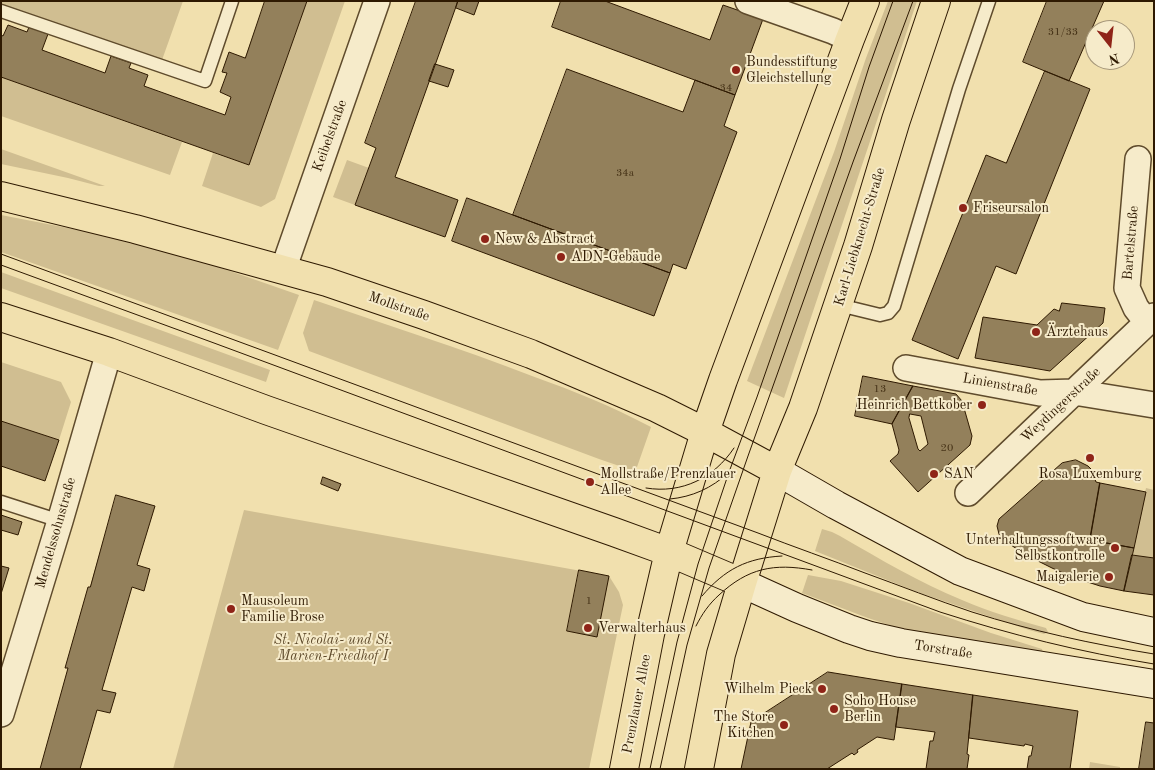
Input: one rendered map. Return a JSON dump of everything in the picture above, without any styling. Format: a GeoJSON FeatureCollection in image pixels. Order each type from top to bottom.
{"type":"FeatureCollection","features":[{"type":"Feature","properties":{"kind":"main road"},"geometry":{"type":"LineString","coordinates":[[705,432],[725,372],[865,1]]}},
{"type":"Feature","properties":{"kind":"main road","name":"Karl-Liebknecht-Straße"},"geometry":{"type":"LineString","coordinates":[[742,583],[777,472],[803,408],[839,305],[896,120],[936,1]]}},
{"type":"Feature","properties":{"kind":"main road","name":"Mollstraße"},"geometry":{"type":"LineString","coordinates":[[1,196],[110,222],[327,282],[531,354],[657,408],[777,472]]}},
{"type":"Feature","properties":{"kind":"main road"},"geometry":{"type":"LineString","coordinates":[[1,317],[109,352],[266,410],[669,552],[742,583],[721,654],[699,769]]}},
{"type":"Feature","properties":{"kind":"main road","name":"Prenzlauer Allee"},"geometry":{"type":"LineString","coordinates":[[624,769],[650,634],[669,552],[705,432]]}},
{"type":"Feature","properties":{"kind":"main road"},"geometry":{"type":"LineString","coordinates":[[777,472],[960,571],[1082,617],[1154,632]]}},
{"type":"Feature","properties":{"kind":"main road","name":"Torstraße"},"geometry":{"type":"LineString","coordinates":[[742,583],[797,608],[870,636],[901,643],[1154,684]]}},
{"type":"Feature","properties":{"kind":"street","name":"Keibelstraße"},"geometry":{"type":"LineString","coordinates":[[283,270],[377,1]]}},
{"type":"Feature","properties":{"kind":"street"},"geometry":{"type":"LineString","coordinates":[[748,1],[833,31],[850,39]]}},
{"type":"Feature","properties":{"kind":"street","name":"Bartelstraße"},"geometry":{"type":"LineString","coordinates":[[1138,159],[1127,288],[1136,308],[1150,319]]}},
{"type":"Feature","properties":{"kind":"street","name":"Weydingerstraße"},"geometry":{"type":"LineString","coordinates":[[968,493],[1150,319]]}},
{"type":"Feature","properties":{"kind":"street","name":"Mendelssohnstraße"},"geometry":{"type":"LineString","coordinates":[[1,714],[109,352]]}},
{"type":"Feature","properties":{"kind":"street","name":"Linienstraße"},"geometry":{"type":"LineString","coordinates":[[906,368],[1040,392],[1074,392],[1154,405]]}},
{"type":"Feature","properties":{"kind":"lane"},"geometry":{"type":"LineString","coordinates":[[1,11],[205,81],[232,1]]}},
{"type":"Feature","properties":{"kind":"lane"},"geometry":{"type":"LineString","coordinates":[[839,305],[880,315],[888,313],[894,306],[959,89],[989,1]]}},
{"type":"Feature","properties":{"kind":"lane"},"geometry":{"type":"LineString","coordinates":[[1,502],[60,521]]}},
{"type":"Feature","properties":{"kind":"green space"},"geometry":{"type":"Polygon","coordinates":[[[1,1],[183,1],[162,60],[1,4],[1,1]]]}},
{"type":"Feature","properties":{"kind":"green space"},"geometry":{"type":"Polygon","coordinates":[[[307,1],[345,1],[275,199],[261,207],[202,186],[213,153],[249,165],[307,1]]]}},
{"type":"Feature","properties":{"kind":"green space"},"geometry":{"type":"Polygon","coordinates":[[[888,1],[917,1],[784,398],[747,381],[834,152],[866,58],[888,1]]]}},
{"type":"Feature","properties":{"kind":"green space"},"geometry":{"type":"Polygon","coordinates":[[[1,77],[182,142],[170,175],[1,116],[1,77]]]}},
{"type":"Feature","properties":{"kind":"green space"},"geometry":{"type":"Polygon","coordinates":[[[1,149],[105,186],[1,164],[1,149]]]}},
{"type":"Feature","properties":{"kind":"green space"},"geometry":{"type":"Polygon","coordinates":[[[347,160],[369,168],[355,205],[333,197],[347,160]]]}},
{"type":"Feature","properties":{"kind":"green space"},"geometry":{"type":"Polygon","coordinates":[[[1,215],[167,249],[299,295],[278,350],[1,252],[1,215]]]}},
{"type":"Feature","properties":{"kind":"green space"},"geometry":{"type":"Polygon","coordinates":[[[1,272],[270,370],[266,382],[1,288],[1,272]]]}},
{"type":"Feature","properties":{"kind":"green space"},"geometry":{"type":"Polygon","coordinates":[[[314,300],[451,346],[563,387],[651,427],[637,467],[631,470],[599,459],[309,351],[303,333],[314,300]]]}},
{"type":"Feature","properties":{"kind":"green space"},"geometry":{"type":"Polygon","coordinates":[[[1,362],[61,382],[71,402],[59,440],[1,421],[1,362]]]}},
{"type":"Feature","properties":{"kind":"green space"},"geometry":{"type":"Polygon","coordinates":[[[1146,488],[1154,490],[1154,558],[1132,555],[1146,488]]]}},
{"type":"Feature","properties":{"kind":"green space","name":"St. Nicolai- und St. Marien-Friedhof I"},"geometry":{"type":"Polygon","coordinates":[[[244,510],[609,576],[619,592],[623,605],[589,769],[173,769],[244,510]]]}},
{"type":"Feature","properties":{"kind":"green space"},"geometry":{"type":"Polygon","coordinates":[[[822,529],[840,536],[900,570],[946,593],[993,612],[1046,628],[1048,632],[1044,634],[1029,630],[917,592],[815,551],[822,529]]]}},
{"type":"Feature","properties":{"kind":"green space"},"geometry":{"type":"Polygon","coordinates":[[[808,575],[841,581],[909,603],[991,633],[1042,649],[1043,653],[1042,655],[901,629],[802,593],[808,575]]]}},
{"type":"Feature","properties":{"kind":"green space"},"geometry":{"type":"Polygon","coordinates":[[[1090,762],[1120,767],[1120,769],[1089,769],[1090,762]]]}},
{"type":"Feature","properties":{"kind":"building"},"geometry":{"type":"Polygon","coordinates":[[[265,1],[307,1],[249,165],[1,77],[1,35],[3,36],[8,25],[27,32],[29,27],[48,34],[42,50],[105,73],[111,56],[131,63],[129,68],[148,75],[144,86],[225,115],[231,97],[220,92],[227,73],[222,72],[229,52],[245,58],[265,1]]]}},
{"type":"Feature","properties":{"kind":"building"},"geometry":{"type":"Polygon","coordinates":[[[416,1],[458,1],[395,177],[458,200],[445,237],[355,205],[376,148],[365,143],[416,1]]]}},
{"type":"Feature","properties":{"kind":"building"},"geometry":{"type":"Polygon","coordinates":[[[458,1],[479,1],[474,15],[456,8],[458,1]]]}},
{"type":"Feature","properties":{"kind":"building"},"geometry":{"type":"Polygon","coordinates":[[[561,1],[605,1],[710,40],[723,5],[763,19],[735,95],[552,27],[561,1]]]}},
{"type":"Feature","properties":{"kind":"building"},"geometry":{"type":"Polygon","coordinates":[[[1047,1],[1104,1],[1096,20],[1085,20],[1085,44],[1069,81],[1023,62],[1047,1]]]}},
{"type":"Feature","properties":{"kind":"building"},"geometry":{"type":"Polygon","coordinates":[[[435,64],[454,70],[448,87],[429,81],[435,64]]]}},
{"type":"Feature","properties":{"kind":"building"},"geometry":{"type":"Polygon","coordinates":[[[567,69],[683,112],[695,80],[735,95],[724,126],[737,132],[686,269],[673,264],[670,273],[513,215],[567,69]]]}},
{"type":"Feature","properties":{"kind":"building"},"geometry":{"type":"Polygon","coordinates":[[[1045,71],[1090,89],[1016,274],[996,266],[958,359],[912,340],[986,155],[1006,163],[1045,71]]]}},
{"type":"Feature","properties":{"kind":"building","name":"ADN-Gebäude"},"geometry":{"type":"Polygon","coordinates":[[[467,198],[670,273],[654,316],[452,241],[467,198]]]}},
{"type":"Feature","properties":{"kind":"building","name":"Ärztehaus"},"geometry":{"type":"Polygon","coordinates":[[[1062,303],[1105,308],[1103,323],[1050,371],[975,358],[983,317],[1037,325],[1054,309],[1059,311],[1062,303]]]}},
{"type":"Feature","properties":{"kind":"building"},"geometry":{"type":"Polygon","coordinates":[[[863,376],[913,386],[892,424],[855,416],[863,376]]]}},
{"type":"Feature","properties":{"kind":"building"},"geometry":{"type":"Polygon","coordinates":[[[913,386],[956,394],[962,401],[972,436],[970,445],[918,492],[890,461],[898,454],[899,450],[892,424],[913,386]],[[910,414],[909,418],[920,451],[928,444],[921,416],[910,414]]]}},
{"type":"Feature","properties":{"kind":"building"},"geometry":{"type":"Polygon","coordinates":[[[1,421],[59,440],[45,481],[1,466],[1,421]]]}},
{"type":"Feature","properties":{"kind":"building"},"geometry":{"type":"Polygon","coordinates":[[[1076,460],[1088,466],[1096,482],[1100,483],[1090,540],[1134,548],[1124,591],[1100,586],[1052,568],[1024,554],[1001,538],[999,534],[997,526],[999,519],[1062,463],[1076,460]]]}},
{"type":"Feature","properties":{"kind":"building"},"geometry":{"type":"Polygon","coordinates":[[[323,477],[341,484],[338,491],[321,484],[323,477]]]}},
{"type":"Feature","properties":{"kind":"building"},"geometry":{"type":"Polygon","coordinates":[[[1100,483],[1146,492],[1134,548],[1090,540],[1100,483]]]}},
{"type":"Feature","properties":{"kind":"building"},"geometry":{"type":"Polygon","coordinates":[[[116,495],[155,506],[137,565],[150,569],[144,591],[132,587],[102,690],[116,693],[110,713],[97,710],[80,769],[40,769],[68,668],[65,668],[116,495]]]}},
{"type":"Feature","properties":{"kind":"building"},"geometry":{"type":"Polygon","coordinates":[[[1,515],[22,522],[18,535],[1,530],[1,515]]]}},
{"type":"Feature","properties":{"kind":"building"},"geometry":{"type":"Polygon","coordinates":[[[1132,555],[1154,558],[1154,595],[1124,591],[1132,555]]]}},
{"type":"Feature","properties":{"kind":"building"},"geometry":{"type":"Polygon","coordinates":[[[1,566],[9,568],[1,594],[1,566]]]}},
{"type":"Feature","properties":{"kind":"building","name":"Verwalterhaus"},"geometry":{"type":"Polygon","coordinates":[[[579,570],[609,576],[597,637],[567,631],[579,570]]]}},
{"type":"Feature","properties":{"kind":"building","name":"Soho House Berlin"},"geometry":{"type":"Polygon","coordinates":[[[828,672],[902,684],[894,740],[877,737],[857,750],[858,752],[854,755],[852,753],[827,769],[741,769],[751,722],[828,672]]]}},
{"type":"Feature","properties":{"kind":"building"},"geometry":{"type":"Polygon","coordinates":[[[902,684],[973,695],[967,769],[926,769],[930,741],[933,741],[935,732],[896,727],[902,684]]]}},
{"type":"Feature","properties":{"kind":"building"},"geometry":{"type":"Polygon","coordinates":[[[973,695],[1078,711],[1070,769],[1027,769],[1033,746],[969,738],[973,695]]]}},
{"type":"Feature","properties":{"kind":"building"},"geometry":{"type":"Polygon","coordinates":[[[1146,722],[1154,723],[1154,769],[1139,769],[1146,722]]]}},
{"type":"Feature","properties":{"kind":"tram line"},"geometry":{"type":"LineString","coordinates":[[650,769],[677,642],[698,564],[840,159],[869,67],[893,1]]}},
{"type":"Feature","properties":{"kind":"tram line"},"geometry":{"type":"LineString","coordinates":[[660,769],[687,645],[709,568],[853,162],[913,1]]}},
{"type":"Feature","properties":{"kind":"tram line"},"geometry":{"type":"LineString","coordinates":[[1,254],[959,607],[1040,631],[1154,654]]}},
{"type":"Feature","properties":{"kind":"tram line"},"geometry":{"type":"LineString","coordinates":[[1,265],[940,612],[1046,642],[1154,664]]}},
{"type":"Feature","properties":{"kind":"tram line"},"geometry":{"type":"LineString","coordinates":[[646,488],[672,488],[696,482],[717,468],[734,448]]}},
{"type":"Feature","properties":{"kind":"tram line"},"geometry":{"type":"LineString","coordinates":[[670,499],[701,491],[728,473]]}},
{"type":"Feature","properties":{"kind":"tram line"},"geometry":{"type":"LineString","coordinates":[[702,596],[728,572],[747,562],[782,556]]}},
{"type":"Feature","properties":{"kind":"tram line"},"geometry":{"type":"LineString","coordinates":[[696,626],[715,598],[751,573],[786,567],[812,570]]}},
{"type":"Feature","properties":{"kind":"place","name":"Bundesstiftung Gleichstellung"},"geometry":{"type":"Point","coordinates":[736,70]}},
{"type":"Feature","properties":{"kind":"place","name":"Friseursalon"},"geometry":{"type":"Point","coordinates":[963,208]}},
{"type":"Feature","properties":{"kind":"place","name":"New & Abstract"},"geometry":{"type":"Point","coordinates":[485,239]}},
{"type":"Feature","properties":{"kind":"place","name":"ADN-Gebäude"},"geometry":{"type":"Point","coordinates":[561,257]}},
{"type":"Feature","properties":{"kind":"place","name":"Ärztehaus"},"geometry":{"type":"Point","coordinates":[1036,332]}},
{"type":"Feature","properties":{"kind":"place","name":"Heinrich Bettkober"},"geometry":{"type":"Point","coordinates":[982,405]}},
{"type":"Feature","properties":{"kind":"place","name":"Rosa Luxemburg"},"geometry":{"type":"Point","coordinates":[1090,458]}},
{"type":"Feature","properties":{"kind":"place","name":"SAN"},"geometry":{"type":"Point","coordinates":[934,474]}},
{"type":"Feature","properties":{"kind":"place","name":"Mollstraße/Prenzlauer Allee"},"geometry":{"type":"Point","coordinates":[590,482]}},
{"type":"Feature","properties":{"kind":"place","name":"Unterhaltungssoftware Selbstkontrolle"},"geometry":{"type":"Point","coordinates":[1115,548]}},
{"type":"Feature","properties":{"kind":"place","name":"Maigalerie"},"geometry":{"type":"Point","coordinates":[1109,577]}},
{"type":"Feature","properties":{"kind":"place","name":"Mausoleum Familie Brose"},"geometry":{"type":"Point","coordinates":[231,609]}},
{"type":"Feature","properties":{"kind":"place","name":"Verwalterhaus"},"geometry":{"type":"Point","coordinates":[588,628]}},
{"type":"Feature","properties":{"kind":"place","name":"Wilhelm Pieck"},"geometry":{"type":"Point","coordinates":[822,689]}},
{"type":"Feature","properties":{"kind":"place","name":"Soho House Berlin"},"geometry":{"type":"Point","coordinates":[834,709]}},
{"type":"Feature","properties":{"kind":"place","name":"The Store Kitchen"},"geometry":{"type":"Point","coordinates":[784,725]}}]}
